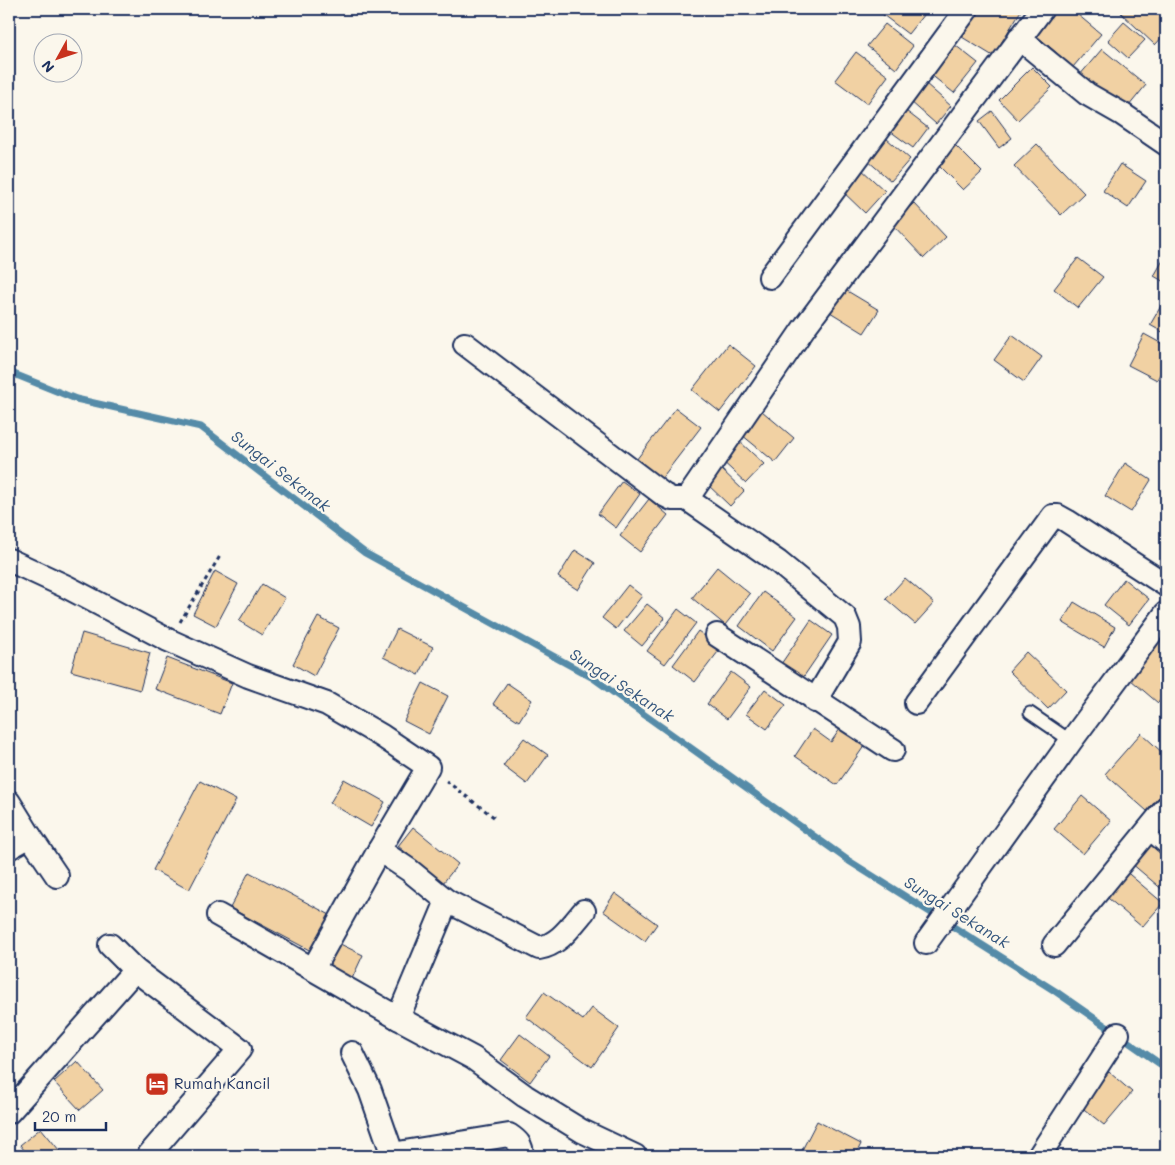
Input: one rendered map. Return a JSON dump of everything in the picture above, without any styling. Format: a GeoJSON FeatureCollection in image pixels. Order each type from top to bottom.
{"type":"FeatureCollection","features":[{"type":"Feature","properties":{"kind":"street"},"geometry":{"type":"LineString","coordinates":[[770,277],[967,9]]}},
{"type":"Feature","properties":{"kind":"street"},"geometry":{"type":"LineString","coordinates":[[687,499],[804,328],[1042,9]]}},
{"type":"Feature","properties":{"kind":"street"},"geometry":{"type":"LineString","coordinates":[[1020,38],[1087,94],[1122,114],[1166,144]]}},
{"type":"Feature","properties":{"kind":"street"},"geometry":{"type":"LineString","coordinates":[[466,344],[664,496],[672,499],[687,499],[778,562],[845,617],[850,627],[850,642],[815,701]]}},
{"type":"Feature","properties":{"kind":"street"},"geometry":{"type":"LineString","coordinates":[[916,703],[1053,516],[1058,516],[1067,521],[1166,585]]}},
{"type":"Feature","properties":{"kind":"street"},"geometry":{"type":"LineString","coordinates":[[9,560],[67,586],[168,640],[248,676],[327,704],[382,736],[428,767],[379,850],[313,969]]}},
{"type":"Feature","properties":{"kind":"street"},"geometry":{"type":"LineString","coordinates":[[928,939],[1166,612]]}},
{"type":"Feature","properties":{"kind":"street"},"geometry":{"type":"LineString","coordinates":[[717,635],[815,701],[893,750]]}},
{"type":"Feature","properties":{"kind":"street"},"geometry":{"type":"LineString","coordinates":[[9,802],[57,876]]}},
{"type":"Feature","properties":{"kind":"street"},"geometry":{"type":"LineString","coordinates":[[1054,945],[1166,808]]}},
{"type":"Feature","properties":{"kind":"street"},"geometry":{"type":"LineString","coordinates":[[9,848],[30,836]]}},
{"type":"Feature","properties":{"kind":"street"},"geometry":{"type":"LineString","coordinates":[[379,850],[409,870],[447,901],[539,948],[559,939],[584,911]]}},
{"type":"Feature","properties":{"kind":"street"},"geometry":{"type":"LineString","coordinates":[[398,1018],[447,901]]}},
{"type":"Feature","properties":{"kind":"street"},"geometry":{"type":"LineString","coordinates":[[218,915],[472,1058],[525,1096],[582,1131],[635,1156]]}},
{"type":"Feature","properties":{"kind":"street"},"geometry":{"type":"LineString","coordinates":[[110,945],[135,970],[240,1049],[148,1156]]}},
{"type":"Feature","properties":{"kind":"street"},"geometry":{"type":"LineString","coordinates":[[9,1112],[135,970]]}},
{"type":"Feature","properties":{"kind":"street"},"geometry":{"type":"LineString","coordinates":[[1039,1156],[1118,1034]]}},
{"type":"Feature","properties":{"kind":"street"},"geometry":{"type":"LineString","coordinates":[[352,1053],[370,1090],[393,1155],[509,1135],[518,1141],[522,1148],[522,1156]]}},
{"type":"Feature","properties":{"kind":"lane"},"geometry":{"type":"LineString","coordinates":[[1030,713],[1071,741]]}},
{"type":"Feature","properties":{"kind":"lane"},"geometry":{"type":"LineString","coordinates":[[1146,832],[1166,849]]}},
{"type":"Feature","properties":{"kind":"path"},"geometry":{"type":"LineString","coordinates":[[168,640],[220,556]]}},
{"type":"Feature","properties":{"kind":"path"},"geometry":{"type":"LineString","coordinates":[[428,767],[496,818]]}},
{"type":"Feature","properties":{"kind":"building"},"geometry":{"type":"Polygon","coordinates":[[[888,9],[928,9],[908,34],[883,15],[888,9]]]}},
{"type":"Feature","properties":{"kind":"building"},"geometry":{"type":"Polygon","coordinates":[[[973,9],[1022,9],[993,56],[957,34],[973,9]]]}},
{"type":"Feature","properties":{"kind":"building"},"geometry":{"type":"Polygon","coordinates":[[[1046,9],[1071,9],[1101,34],[1073,67],[1029,29],[1046,9]]]}},
{"type":"Feature","properties":{"kind":"building"},"geometry":{"type":"Polygon","coordinates":[[[1124,9],[1166,9],[1166,33],[1155,45],[1121,13],[1124,9]]]}},
{"type":"Feature","properties":{"kind":"building"},"geometry":{"type":"Polygon","coordinates":[[[1124,22],[1145,40],[1128,58],[1108,40],[1124,22]]]}},
{"type":"Feature","properties":{"kind":"building"},"geometry":{"type":"Polygon","coordinates":[[[885,24],[913,46],[896,69],[867,46],[885,24]]]}},
{"type":"Feature","properties":{"kind":"building"},"geometry":{"type":"Polygon","coordinates":[[[955,45],[978,63],[954,93],[930,74],[955,45]]]}},
{"type":"Feature","properties":{"kind":"building"},"geometry":{"type":"Polygon","coordinates":[[[1102,49],[1146,85],[1124,112],[1079,76],[1102,49]]]}},
{"type":"Feature","properties":{"kind":"building"},"geometry":{"type":"Polygon","coordinates":[[[856,52],[888,76],[867,104],[835,80],[856,52]]]}},
{"type":"Feature","properties":{"kind":"building"},"geometry":{"type":"Polygon","coordinates":[[[1032,67],[1052,87],[1018,120],[999,100],[1032,67]]]}},
{"type":"Feature","properties":{"kind":"building"},"geometry":{"type":"Polygon","coordinates":[[[925,83],[951,106],[936,124],[910,101],[925,83]]]}},
{"type":"Feature","properties":{"kind":"building"},"geometry":{"type":"Polygon","coordinates":[[[906,111],[928,128],[913,148],[890,131],[906,111]]]}},
{"type":"Feature","properties":{"kind":"building"},"geometry":{"type":"Polygon","coordinates":[[[992,111],[1012,138],[999,148],[979,121],[992,111]]]}},
{"type":"Feature","properties":{"kind":"building"},"geometry":{"type":"Polygon","coordinates":[[[886,138],[910,159],[891,181],[867,160],[886,138]]]}},
{"type":"Feature","properties":{"kind":"building"},"geometry":{"type":"Polygon","coordinates":[[[1037,144],[1084,193],[1061,215],[1014,166],[1037,144]]]}},
{"type":"Feature","properties":{"kind":"building"},"geometry":{"type":"Polygon","coordinates":[[[955,145],[982,172],[963,190],[937,164],[955,145]]]}},
{"type":"Feature","properties":{"kind":"building"},"geometry":{"type":"Polygon","coordinates":[[[1120,164],[1146,181],[1128,208],[1103,191],[1120,164]]]}},
{"type":"Feature","properties":{"kind":"building"},"geometry":{"type":"Polygon","coordinates":[[[860,168],[885,191],[865,213],[840,189],[860,168]]]}},
{"type":"Feature","properties":{"kind":"building"},"geometry":{"type":"Polygon","coordinates":[[[914,203],[946,237],[924,258],[892,224],[914,203]]]}},
{"type":"Feature","properties":{"kind":"building"},"geometry":{"type":"Polygon","coordinates":[[[1166,255],[1166,283],[1154,276],[1166,255]]]}},
{"type":"Feature","properties":{"kind":"building"},"geometry":{"type":"Polygon","coordinates":[[[1078,258],[1103,277],[1078,308],[1054,289],[1078,258]]]}},
{"type":"Feature","properties":{"kind":"building"},"geometry":{"type":"Polygon","coordinates":[[[844,289],[879,310],[864,333],[830,312],[844,289]]]}},
{"type":"Feature","properties":{"kind":"building"},"geometry":{"type":"Polygon","coordinates":[[[1166,300],[1166,334],[1150,325],[1166,300]]]}},
{"type":"Feature","properties":{"kind":"building"},"geometry":{"type":"Polygon","coordinates":[[[1144,334],[1166,346],[1166,362],[1157,380],[1128,365],[1144,334]]]}},
{"type":"Feature","properties":{"kind":"building"},"geometry":{"type":"Polygon","coordinates":[[[1012,335],[1042,357],[1024,382],[994,360],[1012,335]]]}},
{"type":"Feature","properties":{"kind":"building"},"geometry":{"type":"Polygon","coordinates":[[[728,344],[756,366],[720,412],[692,390],[728,344]]]}},
{"type":"Feature","properties":{"kind":"building"},"geometry":{"type":"Polygon","coordinates":[[[676,408],[701,427],[658,483],[633,464],[676,408]]]}},
{"type":"Feature","properties":{"kind":"building"},"geometry":{"type":"Polygon","coordinates":[[[762,411],[794,438],[775,462],[742,435],[762,411]]]}},
{"type":"Feature","properties":{"kind":"building"},"geometry":{"type":"Polygon","coordinates":[[[738,440],[764,464],[746,483],[720,459],[738,440]]]}},
{"type":"Feature","properties":{"kind":"building"},"geometry":{"type":"Polygon","coordinates":[[[1125,463],[1151,480],[1131,512],[1105,496],[1125,463]]]}},
{"type":"Feature","properties":{"kind":"building"},"geometry":{"type":"Polygon","coordinates":[[[720,468],[744,491],[730,506],[706,483],[720,468]]]}},
{"type":"Feature","properties":{"kind":"building"},"geometry":{"type":"Polygon","coordinates":[[[622,481],[640,494],[616,528],[598,514],[622,481]]]}},
{"type":"Feature","properties":{"kind":"building"},"geometry":{"type":"Polygon","coordinates":[[[649,499],[668,515],[640,552],[620,536],[649,499]]]}},
{"type":"Feature","properties":{"kind":"building"},"geometry":{"type":"Polygon","coordinates":[[[575,550],[595,563],[578,590],[558,577],[575,550]]]}},
{"type":"Feature","properties":{"kind":"building"},"geometry":{"type":"Polygon","coordinates":[[[717,567],[750,594],[725,625],[692,598],[717,567]]]}},
{"type":"Feature","properties":{"kind":"building"},"geometry":{"type":"Polygon","coordinates":[[[215,571],[238,584],[216,626],[193,614],[215,571]]]}},
{"type":"Feature","properties":{"kind":"building"},"geometry":{"type":"Polygon","coordinates":[[[905,578],[934,603],[915,624],[886,599],[905,578]]]}},
{"type":"Feature","properties":{"kind":"building"},"geometry":{"type":"Polygon","coordinates":[[[1124,579],[1149,599],[1129,625],[1104,605],[1124,579]]]}},
{"type":"Feature","properties":{"kind":"building"},"geometry":{"type":"Polygon","coordinates":[[[262,584],[285,598],[262,635],[239,621],[262,584]]]}},
{"type":"Feature","properties":{"kind":"building"},"geometry":{"type":"Polygon","coordinates":[[[628,585],[642,596],[616,629],[602,618],[628,585]]]}},
{"type":"Feature","properties":{"kind":"building"},"geometry":{"type":"Polygon","coordinates":[[[763,592],[797,617],[772,651],[739,626],[763,592]]]}},
{"type":"Feature","properties":{"kind":"building"},"geometry":{"type":"Polygon","coordinates":[[[1074,602],[1115,627],[1104,647],[1062,622],[1074,602]]]}},
{"type":"Feature","properties":{"kind":"building"},"geometry":{"type":"Polygon","coordinates":[[[647,604],[665,618],[642,646],[624,631],[647,604]]]}},
{"type":"Feature","properties":{"kind":"building"},"geometry":{"type":"Polygon","coordinates":[[[678,609],[696,623],[665,664],[647,651],[678,609]]]}},
{"type":"Feature","properties":{"kind":"building"},"geometry":{"type":"Polygon","coordinates":[[[318,617],[339,628],[314,676],[293,664],[318,617]]]}},
{"type":"Feature","properties":{"kind":"building"},"geometry":{"type":"Polygon","coordinates":[[[811,620],[832,635],[802,679],[781,664],[811,620]]]}},
{"type":"Feature","properties":{"kind":"building"},"geometry":{"type":"Polygon","coordinates":[[[397,629],[433,647],[419,675],[383,657],[397,629]]]}},
{"type":"Feature","properties":{"kind":"building"},"geometry":{"type":"Polygon","coordinates":[[[698,631],[721,648],[695,682],[673,665],[698,631]]]}},
{"type":"Feature","properties":{"kind":"building"},"geometry":{"type":"Polygon","coordinates":[[[1159,631],[1166,637],[1166,693],[1158,703],[1124,674],[1159,631]]]}},
{"type":"Feature","properties":{"kind":"building"},"geometry":{"type":"Polygon","coordinates":[[[82,633],[150,653],[140,690],[71,671],[82,633]]]}},
{"type":"Feature","properties":{"kind":"building"},"geometry":{"type":"Polygon","coordinates":[[[1026,652],[1066,690],[1048,709],[1009,671],[1026,652]]]}},
{"type":"Feature","properties":{"kind":"building"},"geometry":{"type":"Polygon","coordinates":[[[167,658],[232,683],[220,714],[155,689],[167,658]]]}},
{"type":"Feature","properties":{"kind":"building"},"geometry":{"type":"Polygon","coordinates":[[[731,672],[751,687],[727,719],[707,704],[731,672]]]}},
{"type":"Feature","properties":{"kind":"building"},"geometry":{"type":"Polygon","coordinates":[[[423,683],[448,696],[429,734],[404,721],[423,683]]]}},
{"type":"Feature","properties":{"kind":"building"},"geometry":{"type":"Polygon","coordinates":[[[507,683],[532,700],[519,721],[493,704],[507,683]]]}},
{"type":"Feature","properties":{"kind":"building"},"geometry":{"type":"Polygon","coordinates":[[[765,689],[786,705],[767,729],[746,714],[765,689]]]}},
{"type":"Feature","properties":{"kind":"building"},"geometry":{"type":"Polygon","coordinates":[[[1166,709],[1166,724],[1159,717],[1166,709]]]}},
{"type":"Feature","properties":{"kind":"building"},"geometry":{"type":"Polygon","coordinates":[[[813,729],[831,742],[840,729],[865,745],[837,785],[795,756],[813,729]]]}},
{"type":"Feature","properties":{"kind":"building"},"geometry":{"type":"Polygon","coordinates":[[[1141,733],[1166,756],[1166,789],[1147,811],[1105,774],[1141,733]]]}},
{"type":"Feature","properties":{"kind":"building"},"geometry":{"type":"Polygon","coordinates":[[[524,738],[548,755],[527,784],[503,766],[524,738]]]}},
{"type":"Feature","properties":{"kind":"building"},"geometry":{"type":"Polygon","coordinates":[[[344,779],[385,802],[371,827],[330,803],[344,779]]]}},
{"type":"Feature","properties":{"kind":"building"},"geometry":{"type":"Polygon","coordinates":[[[200,781],[236,800],[189,890],[153,870],[200,781]]]}},
{"type":"Feature","properties":{"kind":"building"},"geometry":{"type":"Polygon","coordinates":[[[1082,796],[1111,821],[1083,854],[1054,829],[1082,796]]]}},
{"type":"Feature","properties":{"kind":"building"},"geometry":{"type":"Polygon","coordinates":[[[413,827],[458,864],[443,883],[398,846],[413,827]]]}},
{"type":"Feature","properties":{"kind":"building"},"geometry":{"type":"Polygon","coordinates":[[[1149,843],[1166,858],[1166,888],[1164,891],[1131,863],[1149,843]]]}},
{"type":"Feature","properties":{"kind":"building"},"geometry":{"type":"Polygon","coordinates":[[[1123,869],[1163,903],[1142,927],[1102,893],[1123,869]]]}},
{"type":"Feature","properties":{"kind":"building"},"geometry":{"type":"Polygon","coordinates":[[[249,872],[332,916],[313,952],[230,908],[249,872]]]}},
{"type":"Feature","properties":{"kind":"building"},"geometry":{"type":"Polygon","coordinates":[[[615,893],[657,924],[645,941],[603,911],[615,893]]]}},
{"type":"Feature","properties":{"kind":"building"},"geometry":{"type":"Polygon","coordinates":[[[334,941],[363,955],[350,983],[321,969],[334,941]]]}},
{"type":"Feature","properties":{"kind":"building"},"geometry":{"type":"Polygon","coordinates":[[[544,992],[583,1020],[592,1008],[619,1028],[592,1067],[526,1017],[544,992]]]}},
{"type":"Feature","properties":{"kind":"building"},"geometry":{"type":"Polygon","coordinates":[[[520,1034],[549,1056],[530,1082],[501,1060],[520,1034]]]}},
{"type":"Feature","properties":{"kind":"building"},"geometry":{"type":"Polygon","coordinates":[[[77,1061],[103,1090],[80,1110],[54,1082],[77,1061]]]}},
{"type":"Feature","properties":{"kind":"building"},"geometry":{"type":"Polygon","coordinates":[[[1109,1072],[1132,1092],[1104,1125],[1080,1106],[1109,1072]]]}},
{"type":"Feature","properties":{"kind":"building"},"geometry":{"type":"Polygon","coordinates":[[[817,1121],[861,1144],[855,1156],[814,1156],[802,1150],[817,1121]]]}},
{"type":"Feature","properties":{"kind":"building"},"geometry":{"type":"Polygon","coordinates":[[[41,1128],[64,1156],[29,1156],[20,1145],[41,1128]]]}},
{"type":"Feature","properties":{"kind":"waterway","name":"Sungai Sekanak"},"geometry":{"type":"LineString","coordinates":[[9,372],[76,399],[201,427],[365,553],[593,678],[849,861],[1055,991],[1166,1068]]}},
{"type":"Feature","properties":{"kind":"place","name":"Rumah Kancil"},"geometry":{"type":"Point","coordinates":[157,1084]}}]}
